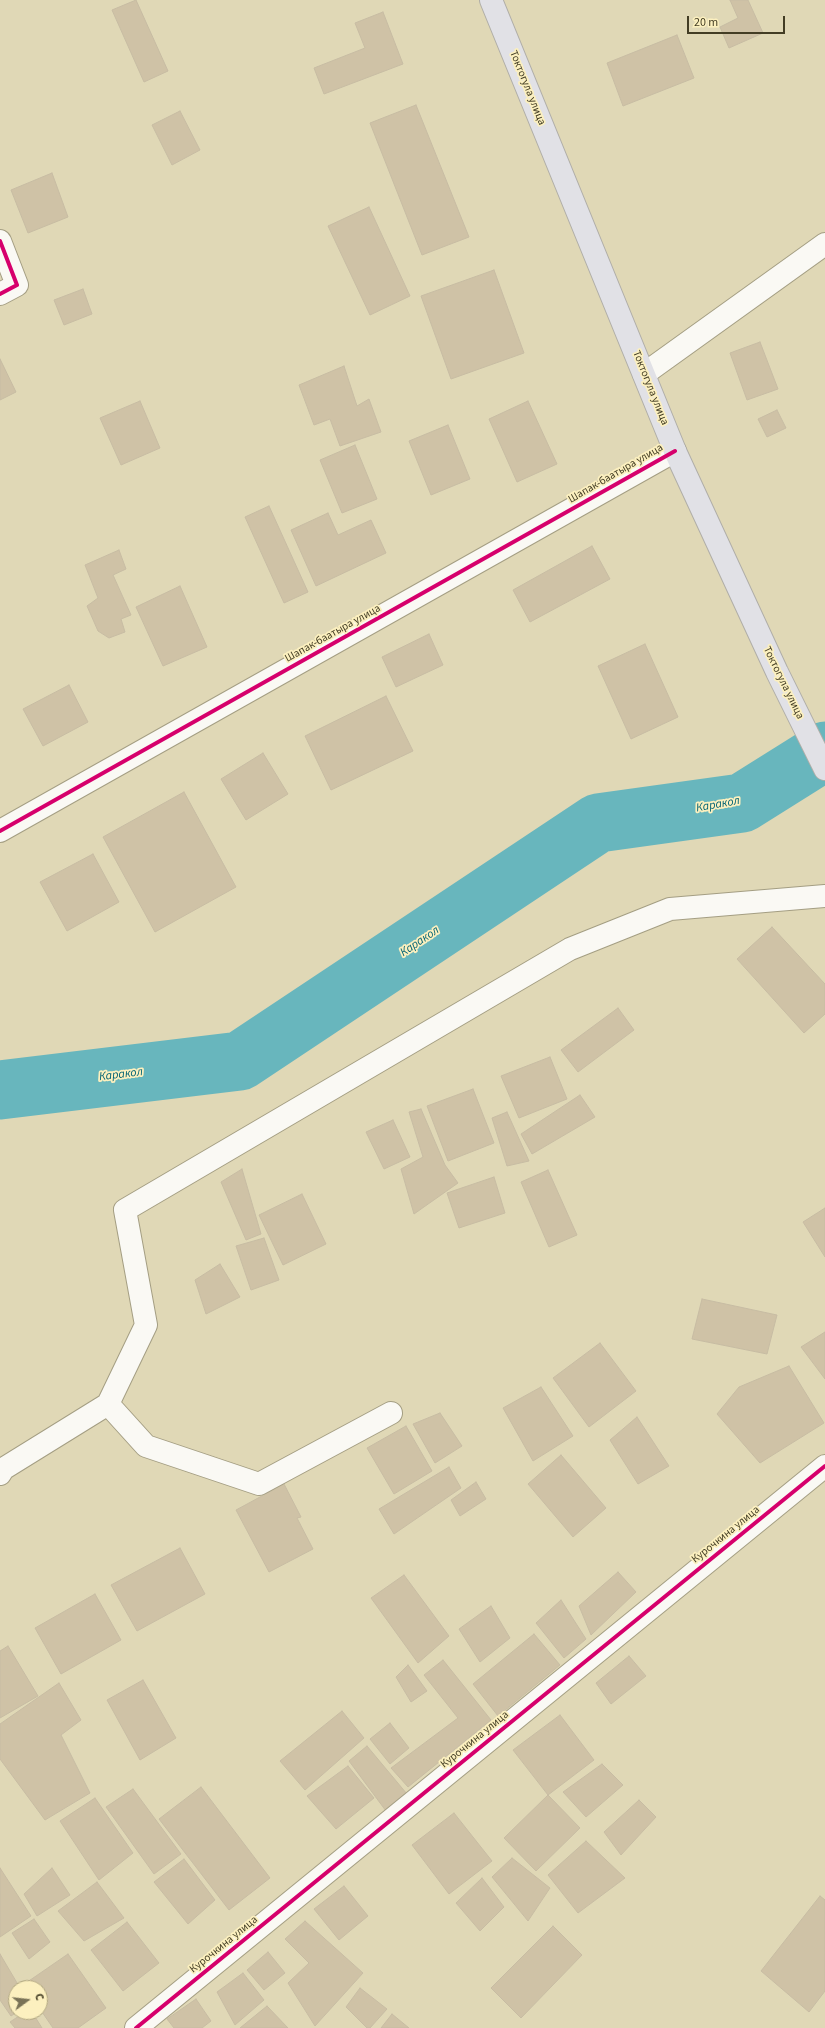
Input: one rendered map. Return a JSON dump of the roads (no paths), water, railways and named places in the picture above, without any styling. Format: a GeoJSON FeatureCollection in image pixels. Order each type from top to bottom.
{"type":"FeatureCollection","features":[{"type":"Feature","properties":{"kind":"highway","name":"Токтогула улица"},"geometry":{"type":"LineString","coordinates":[[490,0],[675,451],[776,672],[825,769]]}},
{"type":"Feature","properties":{"kind":"street"},"geometry":{"type":"LineString","coordinates":[[0,240],[8,290]]}},
{"type":"Feature","properties":{"kind":"street"},"geometry":{"type":"LineString","coordinates":[[644,374],[825,244]]}},
{"type":"Feature","properties":{"kind":"street","name":"Шапак-баатыра улица"},"geometry":{"type":"LineString","coordinates":[[0,831],[675,451]]}},
{"type":"Feature","properties":{"kind":"street"},"geometry":{"type":"LineString","coordinates":[[0,1474],[3,1469],[108,1404],[146,1325],[125,1210],[570,949],[670,909],[825,896]]}},
{"type":"Feature","properties":{"kind":"street"},"geometry":{"type":"LineString","coordinates":[[108,1404],[146,1446],[259,1484],[391,1413]]}},
{"type":"Feature","properties":{"kind":"street","name":"Курочкина улица"},"geometry":{"type":"LineString","coordinates":[[136,2028],[825,1466]]}},
{"type":"Feature","properties":{"kind":"waterway","name":"Каракол"},"geometry":{"type":"LineString","coordinates":[[0,1090],[240,1061],[598,823],[742,803],[825,751]]}}]}
